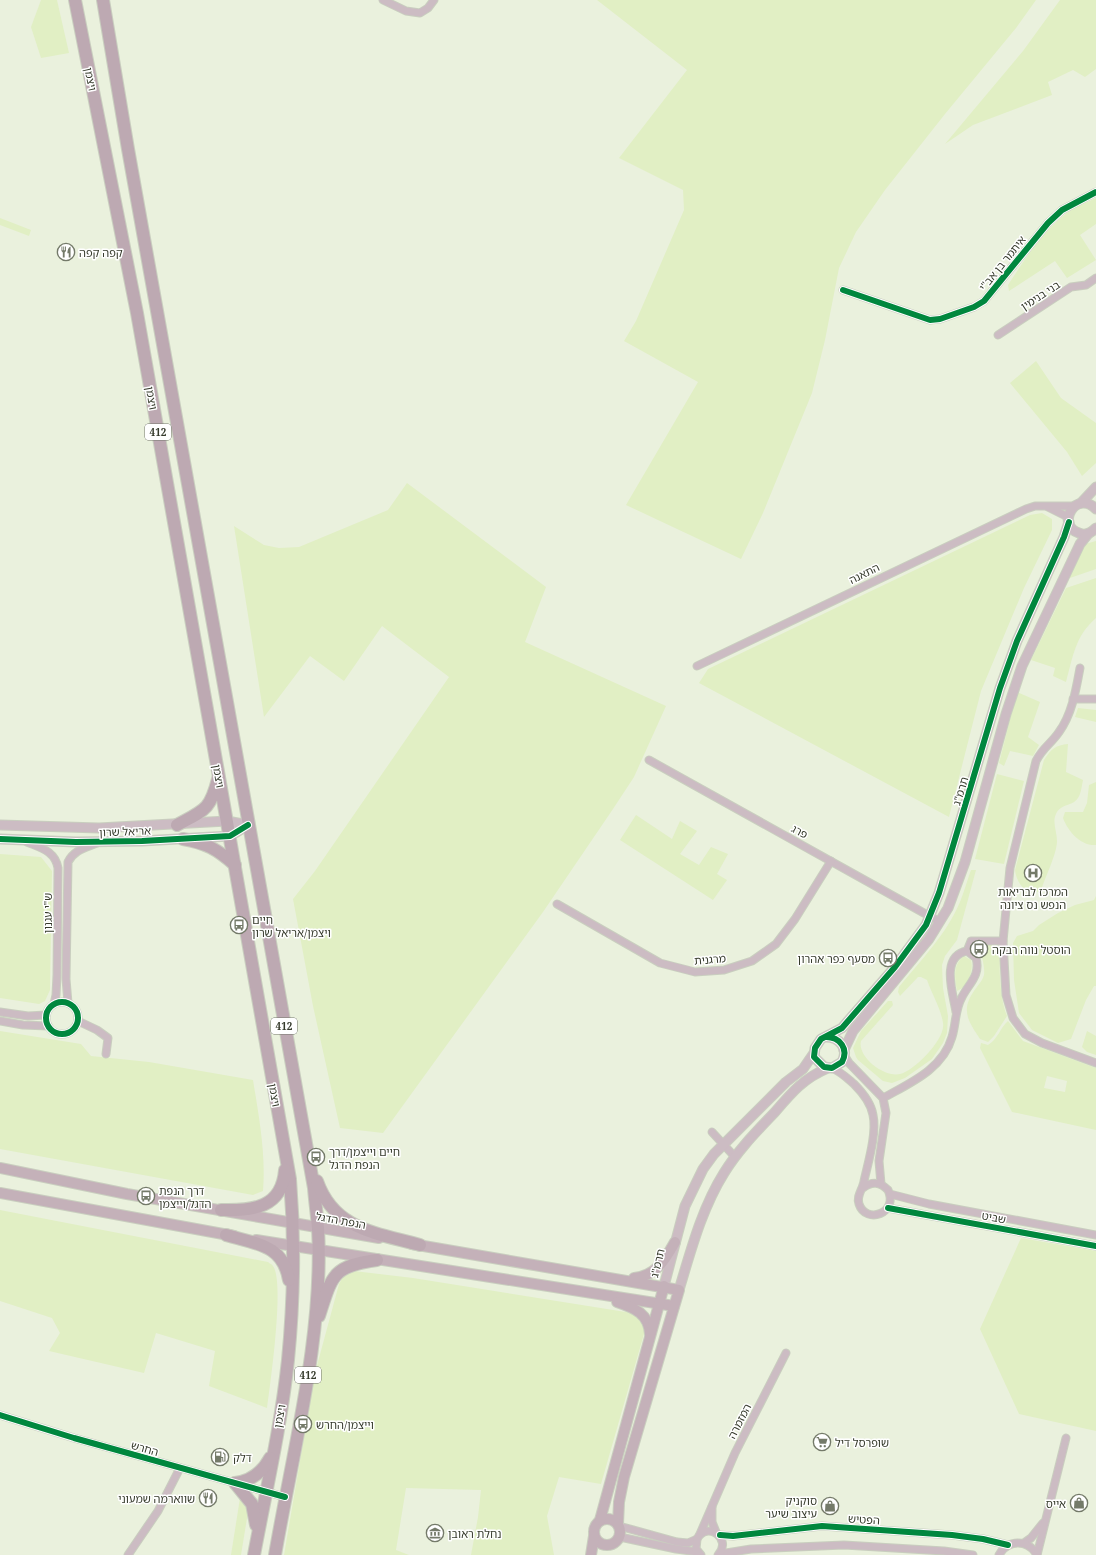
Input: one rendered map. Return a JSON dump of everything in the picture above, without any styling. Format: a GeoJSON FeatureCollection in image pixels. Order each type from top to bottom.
{"type":"FeatureCollection","features":[{"type":"Feature","properties":{"kind":"main road","name":"ויצמן"},"geometry":{"type":"LineString","coordinates":[[75,0],[137,313],[286,1159],[294,1247],[288,1361],[254,1555]]}},
{"type":"Feature","properties":{"kind":"main road","name":"ויצמן"},"geometry":{"type":"LineString","coordinates":[[103,0],[248,825],[314,1188],[318,1228],[318,1251],[312,1338],[304,1401],[275,1555]]}},
{"type":"Feature","properties":{"kind":"main road"},"geometry":{"type":"LineString","coordinates":[[112,0],[112,53]]}},
{"type":"Feature","properties":{"kind":"main road"},"geometry":{"type":"LineString","coordinates":[[177,825],[199,813],[210,804],[219,774]]}},
{"type":"Feature","properties":{"kind":"main road"},"geometry":{"type":"LineString","coordinates":[[183,839],[217,849],[235,865]]}},
{"type":"Feature","properties":{"kind":"main road"},"geometry":{"type":"LineString","coordinates":[[307,1151],[326,1201],[340,1217],[359,1228],[420,1245]]}},
{"type":"Feature","properties":{"kind":"main road"},"geometry":{"type":"LineString","coordinates":[[221,1210],[253,1209],[261,1207],[273,1199],[282,1186],[286,1159]]}},
{"type":"Feature","properties":{"kind":"main road","name":"הנפת הדגל"},"geometry":{"type":"LineString","coordinates":[[0,1168],[318,1228],[664,1286],[679,1290]]}},
{"type":"Feature","properties":{"kind":"main road"},"geometry":{"type":"LineString","coordinates":[[0,1193],[294,1247],[674,1306]]}},
{"type":"Feature","properties":{"kind":"main road"},"geometry":{"type":"LineString","coordinates":[[226,1235],[272,1250],[282,1258],[288,1273],[292,1302]]}},
{"type":"Feature","properties":{"kind":"main road"},"geometry":{"type":"LineString","coordinates":[[622,1279],[643,1277],[656,1270],[667,1258],[675,1242]]}},
{"type":"Feature","properties":{"kind":"main road"},"geometry":{"type":"LineString","coordinates":[[312,1338],[329,1287],[337,1273],[351,1264],[377,1260]]}},
{"type":"Feature","properties":{"kind":"main road","name":"תרמ\"ג"},"geometry":{"type":"LineString","coordinates":[[600,1520],[664,1286]]}},
{"type":"Feature","properties":{"kind":"main road"},"geometry":{"type":"LineString","coordinates":[[606,1555],[612,1544],[620,1537],[618,1525],[619,1502],[624,1477],[679,1290]]}},
{"type":"Feature","properties":{"kind":"main road"},"geometry":{"type":"LineString","coordinates":[[585,1292],[623,1304],[640,1312],[647,1321],[650,1337]]}},
{"type":"Feature","properties":{"kind":"main road"},"geometry":{"type":"LineString","coordinates":[[235,1483],[245,1482],[256,1475],[263,1469],[273,1452]]}},
{"type":"Feature","properties":{"kind":"main road"},"geometry":{"type":"LineString","coordinates":[[235,1483],[246,1495],[254,1510],[257,1538]]}},
{"type":"Feature","properties":{"kind":"main road"},"geometry":{"type":"LineString","coordinates":[[591,1555],[594,1529],[600,1520],[612,1519],[618,1525]]}},
{"type":"Feature","properties":{"kind":"main road"},"geometry":{"type":"LineString","coordinates":[[594,1536],[601,1544],[612,1544]]}},
{"type":"Feature","properties":{"kind":"street"},"geometry":{"type":"LineString","coordinates":[[383,0],[406,11],[420,13],[428,8],[434,0]]}},
{"type":"Feature","properties":{"kind":"street","name":"איתמר בן אב\"י"},"geometry":{"type":"LineString","coordinates":[[843,290],[930,320],[940,320],[974,307],[984,301],[995,290],[1048,223],[1062,210],[1096,192]]}},
{"type":"Feature","properties":{"kind":"street","name":"בני בנימין"},"geometry":{"type":"LineString","coordinates":[[998,335],[1072,287],[1086,285],[1096,278]]}},
{"type":"Feature","properties":{"kind":"street"},"geometry":{"type":"LineString","coordinates":[[1078,504],[1096,487]]}},
{"type":"Feature","properties":{"kind":"street"},"geometry":{"type":"LineString","coordinates":[[1078,504],[1089,504],[1096,508]]}},
{"type":"Feature","properties":{"kind":"street","name":"התאנה"},"geometry":{"type":"LineString","coordinates":[[697,666],[1026,509],[1042,506],[1078,504]]}},
{"type":"Feature","properties":{"kind":"street","name":"תרמ\"ג"},"geometry":{"type":"LineString","coordinates":[[826,1037],[842,1028],[896,967],[930,917],[950,858],[1000,688],[1017,641],[1064,537],[1068,520],[1078,504]]}},
{"type":"Feature","properties":{"kind":"street"},"geometry":{"type":"LineString","coordinates":[[1042,506],[1055,510],[1068,520],[1074,530],[1083,534],[1093,531]]}},
{"type":"Feature","properties":{"kind":"street"},"geometry":{"type":"LineString","coordinates":[[679,1290],[696,1234],[710,1199],[735,1157],[748,1140],[798,1086],[815,1073],[842,1062],[853,1031],[921,949],[940,922],[954,894],[965,862],[1006,714],[1022,666],[1080,544],[1093,531]]}},
{"type":"Feature","properties":{"kind":"street"},"geometry":{"type":"LineString","coordinates":[[1080,668],[1073,699],[1064,723],[1052,742],[1042,748],[1036,761],[1010,868],[1003,941],[1006,995],[1013,1018],[1019,1027],[1034,1040],[1096,1063]]}},
{"type":"Feature","properties":{"kind":"street"},"geometry":{"type":"LineString","coordinates":[[1073,699],[1096,699]]}},
{"type":"Feature","properties":{"kind":"street","name":"פרג"},"geometry":{"type":"LineString","coordinates":[[649,760],[940,922]]}},
{"type":"Feature","properties":{"kind":"street","name":"אריאל שרון"},"geometry":{"type":"LineString","coordinates":[[0,825],[99,828],[177,825],[227,821],[248,825]]}},
{"type":"Feature","properties":{"kind":"street","name":"אריאל שרון"},"geometry":{"type":"LineString","coordinates":[[0,839],[99,843],[183,839],[230,836],[248,825]]}},
{"type":"Feature","properties":{"kind":"street","name":"ש\"י עגנון"},"geometry":{"type":"LineString","coordinates":[[25,841],[48,850],[52,854],[58,868],[57,975],[54,1004]]}},
{"type":"Feature","properties":{"kind":"street","name":"ש\"י עגנון"},"geometry":{"type":"LineString","coordinates":[[68,1003],[66,979],[68,862],[71,856],[77,851],[99,843]]}},
{"type":"Feature","properties":{"kind":"street","name":"מרגנית"},"geometry":{"type":"LineString","coordinates":[[557,904],[660,963],[695,972],[724,970],[752,961],[776,944],[799,913],[831,861]]}},
{"type":"Feature","properties":{"kind":"street"},"geometry":{"type":"LineString","coordinates":[[956,1012],[950,976],[952,961],[958,955],[967,951],[971,941],[1003,941]]}},
{"type":"Feature","properties":{"kind":"street"},"geometry":{"type":"LineString","coordinates":[[883,1098],[911,1082],[941,1060],[953,1036],[956,1012],[962,997],[973,981],[977,970],[978,965],[976,958],[967,951]]}},
{"type":"Feature","properties":{"kind":"street"},"geometry":{"type":"LineString","coordinates":[[0,1021],[23,1025],[48,1026],[55,1032],[65,1033],[74,1028],[78,1021],[75,1009],[68,1003],[58,1002],[54,1004],[46,1015],[48,1026]]}},
{"type":"Feature","properties":{"kind":"street"},"geometry":{"type":"LineString","coordinates":[[0,1012],[28,1016],[46,1015]]}},
{"type":"Feature","properties":{"kind":"street"},"geometry":{"type":"LineString","coordinates":[[78,1021],[97,1030],[108,1038],[106,1054]]}},
{"type":"Feature","properties":{"kind":"street"},"geometry":{"type":"LineString","coordinates":[[826,1037],[836,1039],[843,1046],[844,1053],[849,1063],[883,1098],[886,1113],[879,1161],[881,1184],[890,1194],[890,1204],[884,1212],[874,1215],[864,1212],[859,1203],[858,1197],[863,1188],[874,1127],[874,1114],[863,1093],[842,1074],[816,1062],[814,1053],[817,1043],[826,1037]]}},
{"type":"Feature","properties":{"kind":"street","name":"תרמ\"ג"},"geometry":{"type":"LineString","coordinates":[[664,1286],[675,1242],[692,1190],[704,1169],[724,1144],[786,1082],[803,1069],[814,1053]]}},
{"type":"Feature","properties":{"kind":"street"},"geometry":{"type":"LineString","coordinates":[[712,1132],[735,1157]]}},
{"type":"Feature","properties":{"kind":"street"},"geometry":{"type":"LineString","coordinates":[[863,1188],[872,1183],[881,1184]]}},
{"type":"Feature","properties":{"kind":"street","name":"שביט"},"geometry":{"type":"LineString","coordinates":[[890,1194],[929,1204],[1096,1235]]}},
{"type":"Feature","properties":{"kind":"street","name":"שביט"},"geometry":{"type":"LineString","coordinates":[[888,1208],[1096,1246]]}},
{"type":"Feature","properties":{"kind":"street","name":"המזמרה"},"geometry":{"type":"LineString","coordinates":[[698,1537],[735,1454],[786,1353]]}},
{"type":"Feature","properties":{"kind":"street","name":"החרש"},"geometry":{"type":"LineString","coordinates":[[0,1415],[285,1497]]}},
{"type":"Feature","properties":{"kind":"street"},"geometry":{"type":"LineString","coordinates":[[1037,1555],[1066,1438]]}},
{"type":"Feature","properties":{"kind":"street"},"geometry":{"type":"LineString","coordinates":[[128,1555],[149,1526],[180,1468]]}},
{"type":"Feature","properties":{"kind":"street","name":"המזמרה"},"geometry":{"type":"LineString","coordinates":[[714,1499],[711,1515],[723,1544],[719,1554]]}},
{"type":"Feature","properties":{"kind":"street"},"geometry":{"type":"LineString","coordinates":[[1024,1543],[1035,1534],[1045,1520]]}},
{"type":"Feature","properties":{"kind":"street"},"geometry":{"type":"LineString","coordinates":[[618,1525],[677,1542],[688,1543],[698,1537]]}},
{"type":"Feature","properties":{"kind":"street","name":"הפטיש"},"geometry":{"type":"LineString","coordinates":[[698,1537],[710,1530],[718,1534],[733,1536],[822,1526],[952,1535],[984,1539],[1008,1545]]}},
{"type":"Feature","properties":{"kind":"street"},"geometry":{"type":"LineString","coordinates":[[620,1537],[699,1554]]}},
{"type":"Feature","properties":{"kind":"street"},"geometry":{"type":"LineString","coordinates":[[698,1537],[696,1546],[699,1554]]}},
{"type":"Feature","properties":{"kind":"street"},"geometry":{"type":"LineString","coordinates":[[999,1555],[1008,1545],[1019,1542],[1030,1546],[1037,1555]]}},
{"type":"Feature","properties":{"kind":"street"},"geometry":{"type":"LineString","coordinates":[[719,1554],[751,1549],[844,1545],[944,1551],[973,1555]]}},
{"type":"Feature","properties":{"kind":"street"},"geometry":{"type":"LineString","coordinates":[[676,1549],[685,1555]]}},
{"type":"Feature","properties":{"kind":"green space"},"geometry":{"type":"Polygon","coordinates":[[[41,0],[57,0],[69,53],[41,58],[31,27],[41,0]]]}},
{"type":"Feature","properties":{"kind":"green space"},"geometry":{"type":"Polygon","coordinates":[[[597,0],[1036,0],[1016,28],[885,190],[856,232],[839,268],[825,340],[812,393],[763,513],[741,559],[626,505],[698,382],[624,341],[636,321],[684,210],[683,190],[619,158],[687,70],[597,0]]]}},
{"type":"Feature","properties":{"kind":"green space"},"geometry":{"type":"Polygon","coordinates":[[[1060,0],[1096,0],[1096,69],[1085,77],[1073,70],[1048,82],[1052,95],[973,125],[945,144],[1023,51],[1060,0]]]}},
{"type":"Feature","properties":{"kind":"green space"},"geometry":{"type":"Polygon","coordinates":[[[1096,198],[1096,224],[1080,235],[1096,260],[1067,278],[1055,261],[1009,291],[1008,285],[1014,275],[1051,227],[1068,212],[1096,198]]]}},
{"type":"Feature","properties":{"kind":"green space"},"geometry":{"type":"Polygon","coordinates":[[[0,218],[31,230],[29,236],[0,225],[0,218]]]}},
{"type":"Feature","properties":{"kind":"green space"},"geometry":{"type":"Polygon","coordinates":[[[1036,361],[1061,398],[1096,423],[1096,463],[1082,476],[1067,452],[1010,383],[1036,361]]]}},
{"type":"Feature","properties":{"kind":"green space"},"geometry":{"type":"Polygon","coordinates":[[[407,483],[546,587],[525,642],[666,706],[634,777],[613,809],[543,912],[383,1133],[340,1128],[313,1006],[293,899],[315,871],[449,677],[382,626],[344,681],[310,656],[264,717],[234,526],[264,545],[279,548],[299,547],[388,510],[407,483]]]}},
{"type":"Feature","properties":{"kind":"green space"},"geometry":{"type":"Polygon","coordinates":[[[1042,513],[1052,519],[1052,530],[1024,588],[981,691],[949,817],[699,683],[708,669],[1030,515],[1042,513]]]}},
{"type":"Feature","properties":{"kind":"green space"},"geometry":{"type":"Polygon","coordinates":[[[1096,541],[1096,569],[1067,579],[1085,544],[1096,541]]]}},
{"type":"Feature","properties":{"kind":"green space"},"geometry":{"type":"Polygon","coordinates":[[[1096,578],[1096,618],[1083,632],[1079,640],[1066,682],[1053,676],[1055,668],[1031,660],[1066,588],[1096,578]]]}},
{"type":"Feature","properties":{"kind":"green space"},"geometry":{"type":"Polygon","coordinates":[[[1017,692],[1040,702],[1028,737],[1039,745],[1033,756],[1010,751],[1004,766],[999,763],[1017,692]]]}},
{"type":"Feature","properties":{"kind":"green space"},"geometry":{"type":"Polygon","coordinates":[[[1078,708],[1096,710],[1096,722],[1075,717],[1078,708]]]}},
{"type":"Feature","properties":{"kind":"green space"},"geometry":{"type":"Polygon","coordinates":[[[1068,744],[1066,772],[1083,780],[1081,792],[1076,801],[1064,806],[1056,814],[1055,824],[1057,841],[1053,859],[1041,891],[1031,892],[1023,888],[1020,884],[1015,870],[1044,760],[1054,748],[1060,745],[1068,744]]]}},
{"type":"Feature","properties":{"kind":"green space"},"geometry":{"type":"Polygon","coordinates":[[[997,774],[1024,781],[1004,864],[975,859],[997,774]]]}},
{"type":"Feature","properties":{"kind":"green space"},"geometry":{"type":"Polygon","coordinates":[[[1096,782],[1096,845],[1090,845],[1075,837],[1071,833],[1063,818],[1065,812],[1083,812],[1087,803],[1089,785],[1096,782]]]}},
{"type":"Feature","properties":{"kind":"green space"},"geometry":{"type":"Polygon","coordinates":[[[636,815],[672,839],[680,821],[697,831],[680,854],[699,865],[711,847],[728,854],[717,874],[727,880],[713,900],[620,840],[636,815]]]}},
{"type":"Feature","properties":{"kind":"green space"},"geometry":{"type":"Polygon","coordinates":[[[0,854],[41,857],[52,871],[50,990],[45,1001],[39,1004],[0,998],[0,854]]]}},
{"type":"Feature","properties":{"kind":"green space"},"geometry":{"type":"Polygon","coordinates":[[[971,870],[976,870],[957,940],[945,956],[942,965],[943,988],[948,1016],[947,1033],[943,1043],[932,1059],[905,1078],[892,1083],[883,1081],[858,1060],[853,1048],[861,1031],[888,1001],[892,1001],[893,1005],[861,1041],[863,1053],[873,1065],[880,1070],[894,1074],[906,1072],[921,1061],[940,1037],[943,1030],[942,1018],[927,980],[918,977],[900,996],[898,992],[899,987],[948,925],[960,902],[971,870]]]}},
{"type":"Feature","properties":{"kind":"green space"},"geometry":{"type":"Polygon","coordinates":[[[1096,896],[1096,986],[1094,986],[1086,1000],[1071,1039],[1058,1043],[1032,1030],[1019,1013],[1014,980],[1013,943],[1017,936],[1033,931],[1039,925],[1058,913],[1075,905],[1094,900],[1096,896]]]}},
{"type":"Feature","properties":{"kind":"green space"},"geometry":{"type":"Polygon","coordinates":[[[986,944],[998,946],[1001,992],[1007,1016],[994,1036],[988,1042],[980,1039],[972,1027],[967,1010],[967,1005],[970,998],[984,975],[981,951],[986,944]]]}},
{"type":"Feature","properties":{"kind":"green space"},"geometry":{"type":"Polygon","coordinates":[[[964,956],[971,960],[971,973],[964,986],[957,991],[955,972],[958,963],[964,956]]]}},
{"type":"Feature","properties":{"kind":"green space"},"geometry":{"type":"Polygon","coordinates":[[[1008,1021],[1023,1041],[1096,1068],[1096,1130],[1012,1112],[980,1048],[981,1043],[988,1045],[991,1043],[997,1037],[1008,1021]],[[1047,1076],[1044,1088],[1065,1092],[1067,1081],[1047,1076]]]}},
{"type":"Feature","properties":{"kind":"green space"},"geometry":{"type":"Polygon","coordinates":[[[0,1031],[81,1044],[91,1056],[149,1062],[253,1080],[263,1149],[263,1191],[253,1195],[0,1149],[0,1031]]]}},
{"type":"Feature","properties":{"kind":"green space"},"geometry":{"type":"Polygon","coordinates":[[[1087,1031],[1096,1036],[1096,1055],[1087,1052],[1082,1047],[1087,1031]]]}},
{"type":"Feature","properties":{"kind":"green space"},"geometry":{"type":"Polygon","coordinates":[[[0,1210],[272,1264],[276,1276],[278,1292],[276,1334],[267,1408],[209,1386],[215,1351],[156,1333],[144,1373],[49,1351],[60,1333],[52,1318],[0,1301],[0,1210]]]}},
{"type":"Feature","properties":{"kind":"green space"},"geometry":{"type":"Polygon","coordinates":[[[1021,1238],[1096,1251],[1096,1431],[1019,1414],[980,1329],[1021,1238]]]}},
{"type":"Feature","properties":{"kind":"green space"},"geometry":{"type":"Polygon","coordinates":[[[354,1271],[413,1278],[632,1313],[642,1316],[646,1327],[601,1484],[559,1477],[547,1516],[554,1555],[471,1555],[481,1490],[406,1488],[396,1550],[409,1555],[284,1555],[315,1373],[339,1284],[343,1277],[354,1271]]]}},
{"type":"Feature","properties":{"kind":"green space"},"geometry":{"type":"Polygon","coordinates":[[[240,1498],[249,1506],[241,1555],[231,1555],[240,1498]]]}},
{"type":"Feature","properties":{"kind":"cycle path"},"geometry":{"type":"LineString","coordinates":[[843,290],[930,320],[940,319],[974,307],[984,301],[1048,223],[1062,210],[1096,192]]}},
{"type":"Feature","properties":{"kind":"cycle path"},"geometry":{"type":"LineString","coordinates":[[826,1037],[839,1041],[844,1048],[844,1057],[842,1062],[832,1068],[824,1067],[814,1057],[815,1048],[821,1039],[842,1028],[895,967],[926,925],[939,893],[1000,688],[1017,641],[1064,537],[1069,522]]}},
{"type":"Feature","properties":{"kind":"cycle path"},"geometry":{"type":"LineString","coordinates":[[0,839],[76,842],[142,841],[230,836],[248,825]]}},
{"type":"Feature","properties":{"kind":"cycle path"},"geometry":{"type":"LineString","coordinates":[[59,1002],[65,1002],[75,1009],[78,1018],[77,1024],[71,1031],[65,1034],[59,1034],[49,1027],[46,1021],[46,1015],[53,1005],[59,1002]]}},
{"type":"Feature","properties":{"kind":"cycle path"},"geometry":{"type":"LineString","coordinates":[[888,1208],[1096,1246]]}},
{"type":"Feature","properties":{"kind":"cycle path"},"geometry":{"type":"LineString","coordinates":[[0,1415],[74,1438],[285,1497]]}},
{"type":"Feature","properties":{"kind":"cycle path"},"geometry":{"type":"LineString","coordinates":[[720,1535],[733,1536],[822,1526],[952,1535],[983,1539],[1008,1545]]}},
{"type":"Feature","properties":{"kind":"place","name":"קפה קפה"},"geometry":{"type":"Point","coordinates":[66,252]}},
{"type":"Feature","properties":{"kind":"place","name":"המרכז לבריאות הנפש נס ציונה"},"geometry":{"type":"Point","coordinates":[1033,873]}},
{"type":"Feature","properties":{"kind":"place","name":"חיים ויצמן/אריאל שרון"},"geometry":{"type":"Point","coordinates":[239,925]}},
{"type":"Feature","properties":{"kind":"place","name":"הוסטל נווה רבקה"},"geometry":{"type":"Point","coordinates":[979,949]}},
{"type":"Feature","properties":{"kind":"place","name":"מסעף כפר אהרון"},"geometry":{"type":"Point","coordinates":[888,958]}},
{"type":"Feature","properties":{"kind":"place","name":"חיים וייצמן/דרך הנפת הדגל"},"geometry":{"type":"Point","coordinates":[316,1157]}},
{"type":"Feature","properties":{"kind":"place","name":"דרך הנפת הדגל/וייצמן"},"geometry":{"type":"Point","coordinates":[146,1196]}},
{"type":"Feature","properties":{"kind":"place","name":"וייצמן/החרש"},"geometry":{"type":"Point","coordinates":[303,1424]}},
{"type":"Feature","properties":{"kind":"place","name":"שופרסל דיל"},"geometry":{"type":"Point","coordinates":[822,1442]}},
{"type":"Feature","properties":{"kind":"place","name":"דלק"},"geometry":{"type":"Point","coordinates":[220,1457]}},
{"type":"Feature","properties":{"kind":"place","name":"שווארמה שמעוני"},"geometry":{"type":"Point","coordinates":[208,1498]}},
{"type":"Feature","properties":{"kind":"place","name":"אייס"},"geometry":{"type":"Point","coordinates":[1079,1503]}},
{"type":"Feature","properties":{"kind":"place","name":"סוקניק עיצוב שיער"},"geometry":{"type":"Point","coordinates":[830,1506]}},
{"type":"Feature","properties":{"kind":"place","name":"נחלת ראובן"},"geometry":{"type":"Point","coordinates":[435,1533]}}]}
